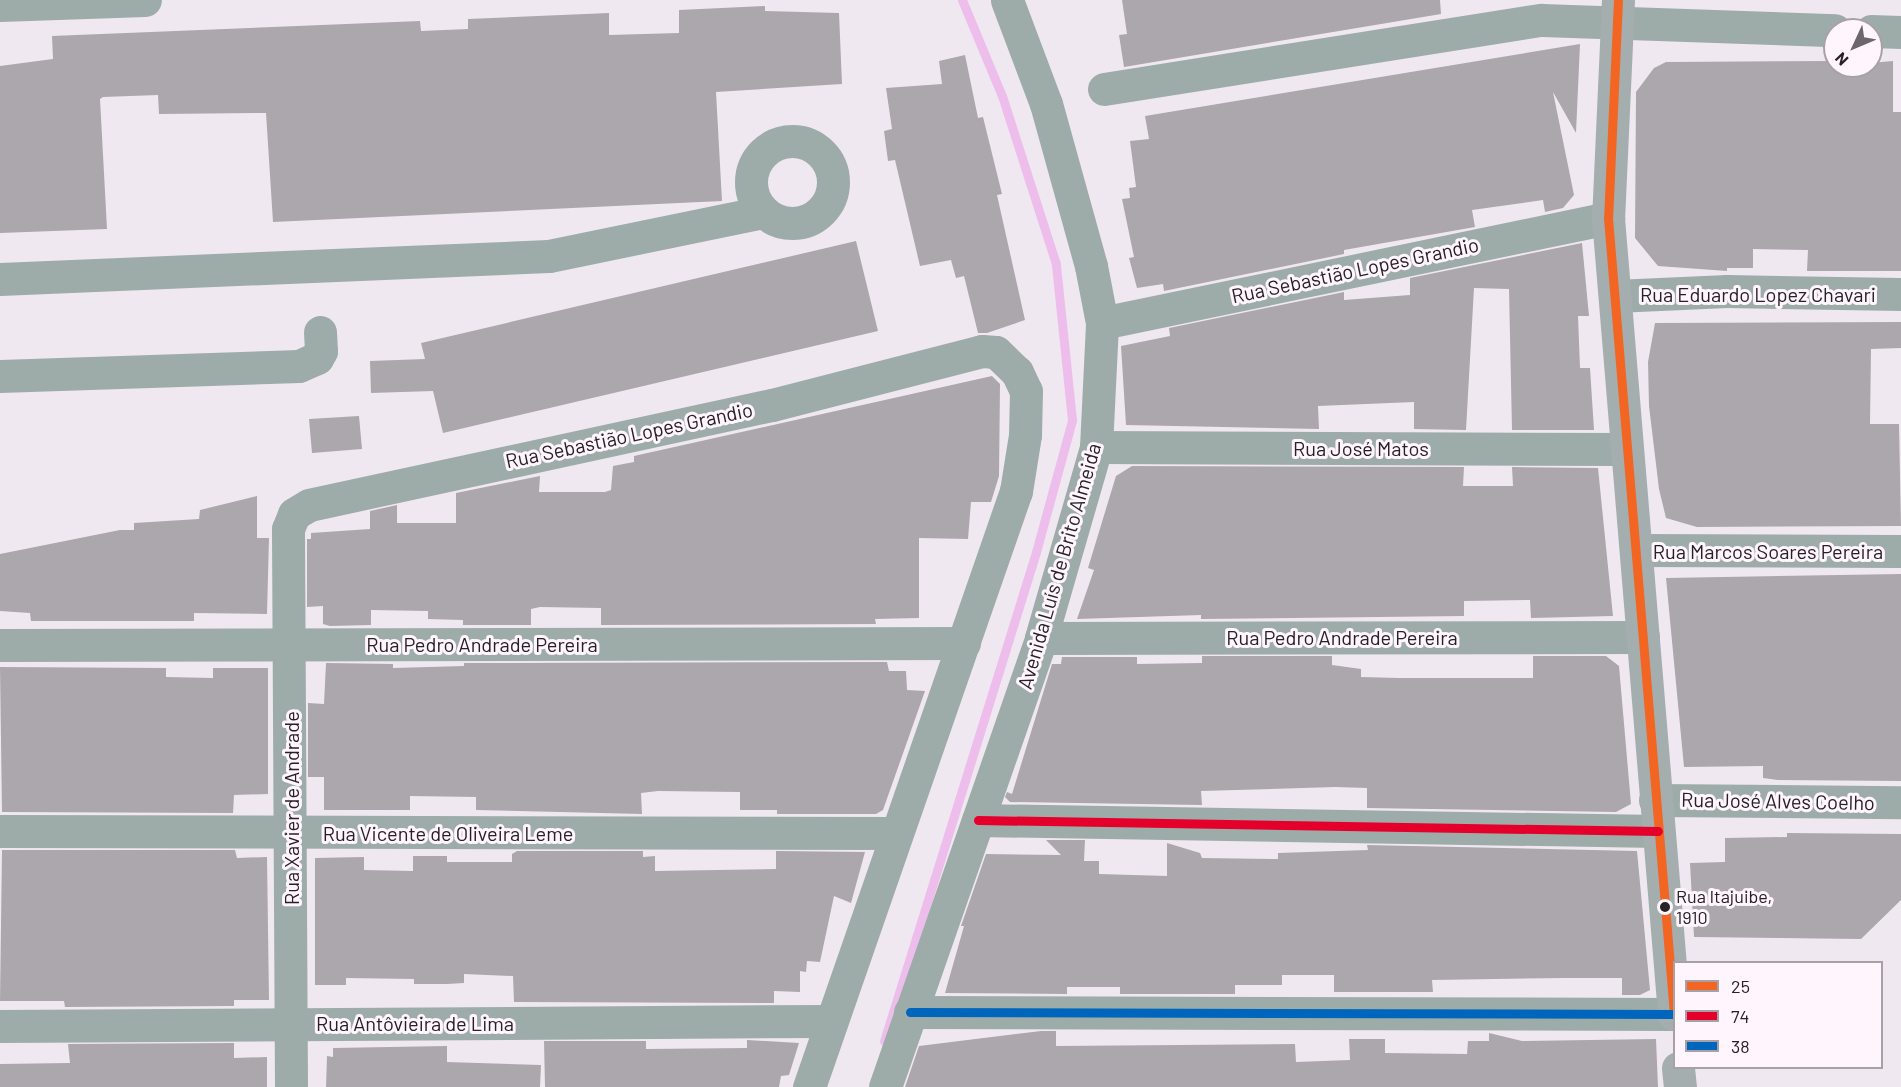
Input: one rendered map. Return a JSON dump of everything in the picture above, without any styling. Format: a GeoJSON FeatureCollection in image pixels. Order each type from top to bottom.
{"type":"FeatureCollection","features":[{"type":"Feature","properties":{"kind":"main road"},"geometry":{"type":"LineString","coordinates":[[1616,12],[1608,218],[1673,1003]]}},
{"type":"Feature","properties":{"kind":"main road"},"geometry":{"type":"LineString","coordinates":[[1678,1069],[1680,1087]]}},
{"type":"Feature","properties":{"kind":"street"},"geometry":{"type":"LineString","coordinates":[[0,5],[145,0]]}},
{"type":"Feature","properties":{"kind":"street","name":"Avenida Luís de Brito Almeida"},"geometry":{"type":"LineString","coordinates":[[885,1087],[1041,638],[1096,447],[1102,323],[1091,266],[1059,147],[1007,0]]}},
{"type":"Feature","properties":{"kind":"street"},"geometry":{"type":"LineString","coordinates":[[1104,88],[1542,20],[1616,12],[1823,29]]}},
{"type":"Feature","properties":{"kind":"street"},"geometry":{"type":"LineString","coordinates":[[1883,31],[1901,32]]}},
{"type":"Feature","properties":{"kind":"street"},"geometry":{"type":"LineString","coordinates":[[0,279],[549,256],[764,212]]}},
{"type":"Feature","properties":{"kind":"street","name":"Rua Sebastião Lopes Grandio"},"geometry":{"type":"LineString","coordinates":[[1102,323],[1608,218]]}},
{"type":"Feature","properties":{"kind":"street","name":"Rua Eduardo Lopez Chavari"},"geometry":{"type":"LineString","coordinates":[[1615,296],[1727,291],[1901,294]]}},
{"type":"Feature","properties":{"kind":"street"},"geometry":{"type":"LineString","coordinates":[[0,376],[299,366],[317,358],[321,332]]}},
{"type":"Feature","properties":{"kind":"street","name":"Rua Sebastião Lopes Grandio"},"geometry":{"type":"LineString","coordinates":[[288,529],[294,514],[309,505],[772,405],[982,351],[996,352],[1017,372],[1026,391],[1025,435],[1016,491],[964,643]]}},
{"type":"Feature","properties":{"kind":"street","name":"Rua José Matos"},"geometry":{"type":"LineString","coordinates":[[1096,447],[1626,449]]}},
{"type":"Feature","properties":{"kind":"street","name":"Rua Xavier de Andrade"},"geometry":{"type":"LineString","coordinates":[[288,529],[291,1087]]}},
{"type":"Feature","properties":{"kind":"street","name":"Rua Marcos Soares Pereira"},"geometry":{"type":"LineString","coordinates":[[1636,550],[1901,551]]}},
{"type":"Feature","properties":{"kind":"street","name":"Rua Pedro Andrade Pereira"},"geometry":{"type":"LineString","coordinates":[[1041,638],[1643,637]]}},
{"type":"Feature","properties":{"kind":"street"},"geometry":{"type":"LineString","coordinates":[[808,1087],[964,643]]}},
{"type":"Feature","properties":{"kind":"street","name":"Rua Pedro Andrade Pereira"},"geometry":{"type":"LineString","coordinates":[[0,645],[964,643]]}},
{"type":"Feature","properties":{"kind":"street","name":"Rua José Alves Coelho"},"geometry":{"type":"LineString","coordinates":[[1656,816],[1901,802]]}},
{"type":"Feature","properties":{"kind":"street"},"geometry":{"type":"LineString","coordinates":[[978,819],[1656,816]]}},
{"type":"Feature","properties":{"kind":"street","name":"Rua Vicente de Oliveira Leme"},"geometry":{"type":"LineString","coordinates":[[0,831],[895,834]]}},
{"type":"Feature","properties":{"kind":"street"},"geometry":{"type":"LineString","coordinates":[[910,1012],[1673,1014]]}},
{"type":"Feature","properties":{"kind":"street","name":"Rua Antôvieira de Lima"},"geometry":{"type":"LineString","coordinates":[[0,1026],[830,1022]]}},
{"type":"Feature","properties":{"kind":"building"},"geometry":{"type":"Polygon","coordinates":[[[1122,0],[1440,0],[1441,14],[1124,67],[1119,35],[1127,34],[1122,0]]]}},
{"type":"Feature","properties":{"kind":"building"},"geometry":{"type":"Polygon","coordinates":[[[765,6],[765,11],[839,13],[842,84],[716,92],[722,201],[273,222],[266,113],[159,114],[158,95],[103,97],[100,99],[107,229],[0,233],[0,66],[53,59],[52,36],[420,21],[421,31],[468,29],[468,19],[609,13],[609,35],[679,33],[679,10],[765,6]]]}},
{"type":"Feature","properties":{"kind":"building"},"geometry":{"type":"Polygon","coordinates":[[[1580,44],[1576,133],[1553,92],[1574,195],[1563,208],[1545,212],[1543,200],[1472,210],[1475,227],[1344,250],[1344,254],[1164,291],[1163,284],[1137,288],[1129,258],[1134,257],[1122,199],[1130,198],[1129,188],[1136,187],[1130,141],[1149,139],[1145,116],[1580,44]]]}},
{"type":"Feature","properties":{"kind":"building"},"geometry":{"type":"Polygon","coordinates":[[[965,55],[978,118],[983,117],[1002,194],[997,195],[1025,320],[987,333],[978,333],[964,276],[956,278],[951,260],[920,266],[895,160],[888,161],[884,131],[892,129],[886,88],[942,84],[939,61],[965,55]]]}},
{"type":"Feature","properties":{"kind":"building"},"geometry":{"type":"Polygon","coordinates":[[[1823,61],[1823,78],[1883,78],[1883,62],[1893,61],[1893,112],[1901,112],[1901,271],[1807,271],[1808,250],[1753,249],[1753,268],[1727,268],[1727,271],[1658,266],[1635,238],[1636,92],[1654,68],[1666,62],[1823,61]]]}},
{"type":"Feature","properties":{"kind":"building"},"geometry":{"type":"Polygon","coordinates":[[[856,241],[878,331],[443,433],[433,391],[371,393],[370,361],[425,359],[421,343],[856,241]]]}},
{"type":"Feature","properties":{"kind":"building"},"geometry":{"type":"Polygon","coordinates":[[[1582,243],[1589,316],[1578,316],[1580,368],[1590,368],[1594,430],[1512,430],[1509,289],[1474,288],[1466,430],[1414,429],[1414,402],[1318,406],[1319,429],[1126,425],[1121,346],[1170,336],[1169,328],[1344,292],[1344,300],[1410,295],[1410,278],[1582,243]]]}},
{"type":"Feature","properties":{"kind":"building"},"geometry":{"type":"Polygon","coordinates":[[[1901,322],[1901,348],[1871,349],[1870,424],[1899,424],[1901,526],[1697,527],[1666,518],[1659,489],[1649,406],[1648,362],[1655,323],[1901,322]]]}},
{"type":"Feature","properties":{"kind":"building"},"geometry":{"type":"Polygon","coordinates":[[[992,376],[1000,384],[999,476],[991,502],[971,502],[968,539],[919,538],[919,618],[875,619],[876,624],[601,625],[601,608],[540,607],[531,609],[531,625],[463,625],[463,620],[428,619],[428,611],[371,610],[371,625],[330,626],[323,624],[323,606],[307,607],[307,539],[311,539],[311,533],[370,529],[370,511],[397,505],[397,523],[456,523],[456,493],[540,476],[539,492],[605,492],[611,490],[613,466],[634,462],[634,456],[992,376]]]}},
{"type":"Feature","properties":{"kind":"building"},"geometry":{"type":"Polygon","coordinates":[[[359,416],[362,449],[312,453],[309,419],[359,416]]]}},
{"type":"Feature","properties":{"kind":"building"},"geometry":{"type":"Polygon","coordinates":[[[1132,466],[1464,467],[1463,486],[1513,486],[1512,467],[1598,468],[1613,616],[1531,618],[1530,600],[1464,601],[1464,616],[1201,619],[1201,615],[1077,619],[1094,570],[1088,568],[1116,476],[1132,466]]]}},
{"type":"Feature","properties":{"kind":"building"},"geometry":{"type":"Polygon","coordinates":[[[257,496],[257,538],[269,538],[267,614],[194,613],[194,621],[31,621],[30,613],[0,611],[0,554],[120,530],[134,530],[134,523],[199,519],[200,510],[257,496]]]}},
{"type":"Feature","properties":{"kind":"building"},"geometry":{"type":"Polygon","coordinates":[[[1901,574],[1901,781],[1778,780],[1763,778],[1763,766],[1684,767],[1666,578],[1901,574]]]}},
{"type":"Feature","properties":{"kind":"building"},"geometry":{"type":"Polygon","coordinates":[[[1202,656],[1332,656],[1332,665],[1361,669],[1361,677],[1533,678],[1533,656],[1606,656],[1619,666],[1631,804],[1616,812],[1367,808],[1367,788],[1335,787],[1201,791],[1202,805],[1010,802],[1005,797],[1007,792],[1012,794],[1052,664],[1061,664],[1062,657],[1137,657],[1137,664],[1202,663],[1202,656]]]}},
{"type":"Feature","properties":{"kind":"building"},"geometry":{"type":"Polygon","coordinates":[[[887,662],[889,671],[906,671],[907,690],[925,691],[883,810],[876,814],[777,814],[777,810],[740,810],[740,792],[658,791],[641,793],[642,814],[476,810],[476,797],[410,796],[410,810],[324,810],[324,777],[308,777],[308,703],[324,704],[326,663],[393,664],[393,668],[464,666],[464,663],[887,662]]]}},
{"type":"Feature","properties":{"kind":"building"},"geometry":{"type":"Polygon","coordinates":[[[0,667],[166,668],[166,677],[213,678],[213,668],[268,668],[268,794],[234,795],[233,813],[2,812],[0,667]]]}},
{"type":"Feature","properties":{"kind":"building"},"geometry":{"type":"Polygon","coordinates":[[[1787,833],[1901,834],[1901,900],[1861,939],[1694,937],[1690,863],[1725,862],[1725,838],[1787,837],[1787,833]]]}},
{"type":"Feature","properties":{"kind":"building"},"geometry":{"type":"Polygon","coordinates":[[[1046,840],[1085,840],[1084,861],[1099,861],[1099,874],[1167,876],[1167,843],[1200,853],[1202,858],[1278,859],[1278,853],[1368,850],[1367,845],[1637,851],[1650,990],[1640,995],[1622,995],[1622,978],[1565,978],[1432,980],[1433,992],[1334,992],[1334,975],[1282,975],[1282,985],[1235,985],[1235,994],[1120,994],[1120,987],[1067,987],[1067,994],[945,993],[964,926],[961,926],[986,854],[1061,855],[1046,840]]]}},
{"type":"Feature","properties":{"kind":"building"},"geometry":{"type":"Polygon","coordinates":[[[2,850],[235,850],[237,858],[267,857],[269,1000],[234,1000],[234,1006],[65,1007],[64,1001],[0,1001],[2,850]]]}},
{"type":"Feature","properties":{"kind":"building"},"geometry":{"type":"Polygon","coordinates":[[[517,851],[643,851],[643,857],[655,856],[655,871],[776,869],[776,851],[865,852],[851,903],[834,896],[820,962],[807,961],[806,972],[800,971],[800,992],[774,991],[774,1003],[514,1002],[513,976],[464,974],[464,983],[414,984],[414,979],[346,978],[346,985],[315,985],[315,858],[364,857],[364,870],[413,871],[413,856],[447,856],[447,862],[512,862],[512,854],[517,851]]]}},
{"type":"Feature","properties":{"kind":"building"},"geometry":{"type":"Polygon","coordinates":[[[1056,1031],[1056,1046],[1295,1044],[1296,1062],[1350,1060],[1349,1039],[1385,1039],[1385,1053],[1467,1054],[1468,1041],[1489,1041],[1489,1033],[1522,1041],[1656,1039],[1658,1087],[905,1087],[919,1046],[1056,1031]]]}},
{"type":"Feature","properties":{"kind":"building"},"geometry":{"type":"Polygon","coordinates":[[[747,1040],[799,1043],[789,1075],[781,1076],[779,1087],[545,1087],[544,1041],[646,1041],[646,1049],[747,1048],[747,1040]]]}},
{"type":"Feature","properties":{"kind":"building"},"geometry":{"type":"Polygon","coordinates":[[[234,1043],[234,1058],[267,1057],[267,1087],[0,1087],[0,1064],[70,1063],[68,1044],[234,1043]]]}},
{"type":"Feature","properties":{"kind":"building"},"geometry":{"type":"Polygon","coordinates":[[[447,1046],[447,1062],[541,1065],[540,1087],[326,1087],[327,1056],[333,1057],[333,1048],[447,1046]]]}},
{"type":"Feature","properties":{"kind":"waterway"},"geometry":{"type":"LineString","coordinates":[[884,1041],[1036,552],[1072,420],[1056,264],[1002,96],[962,0]]}},
{"type":"Feature","properties":{"kind":"transit line","name":"25"},"geometry":{"type":"LineString","coordinates":[[1618,0],[1608,218],[1673,1002]]}},
{"type":"Feature","properties":{"kind":"transit line","name":"74"},"geometry":{"type":"LineString","coordinates":[[978,820],[1658,831]]}},
{"type":"Feature","properties":{"kind":"transit line","name":"38"},"geometry":{"type":"LineString","coordinates":[[910,1012],[1673,1014]]}},
{"type":"Feature","properties":{"kind":"place","name":"Rua Itajuibe, 1910"},"geometry":{"type":"Point","coordinates":[1665,907]}}]}
